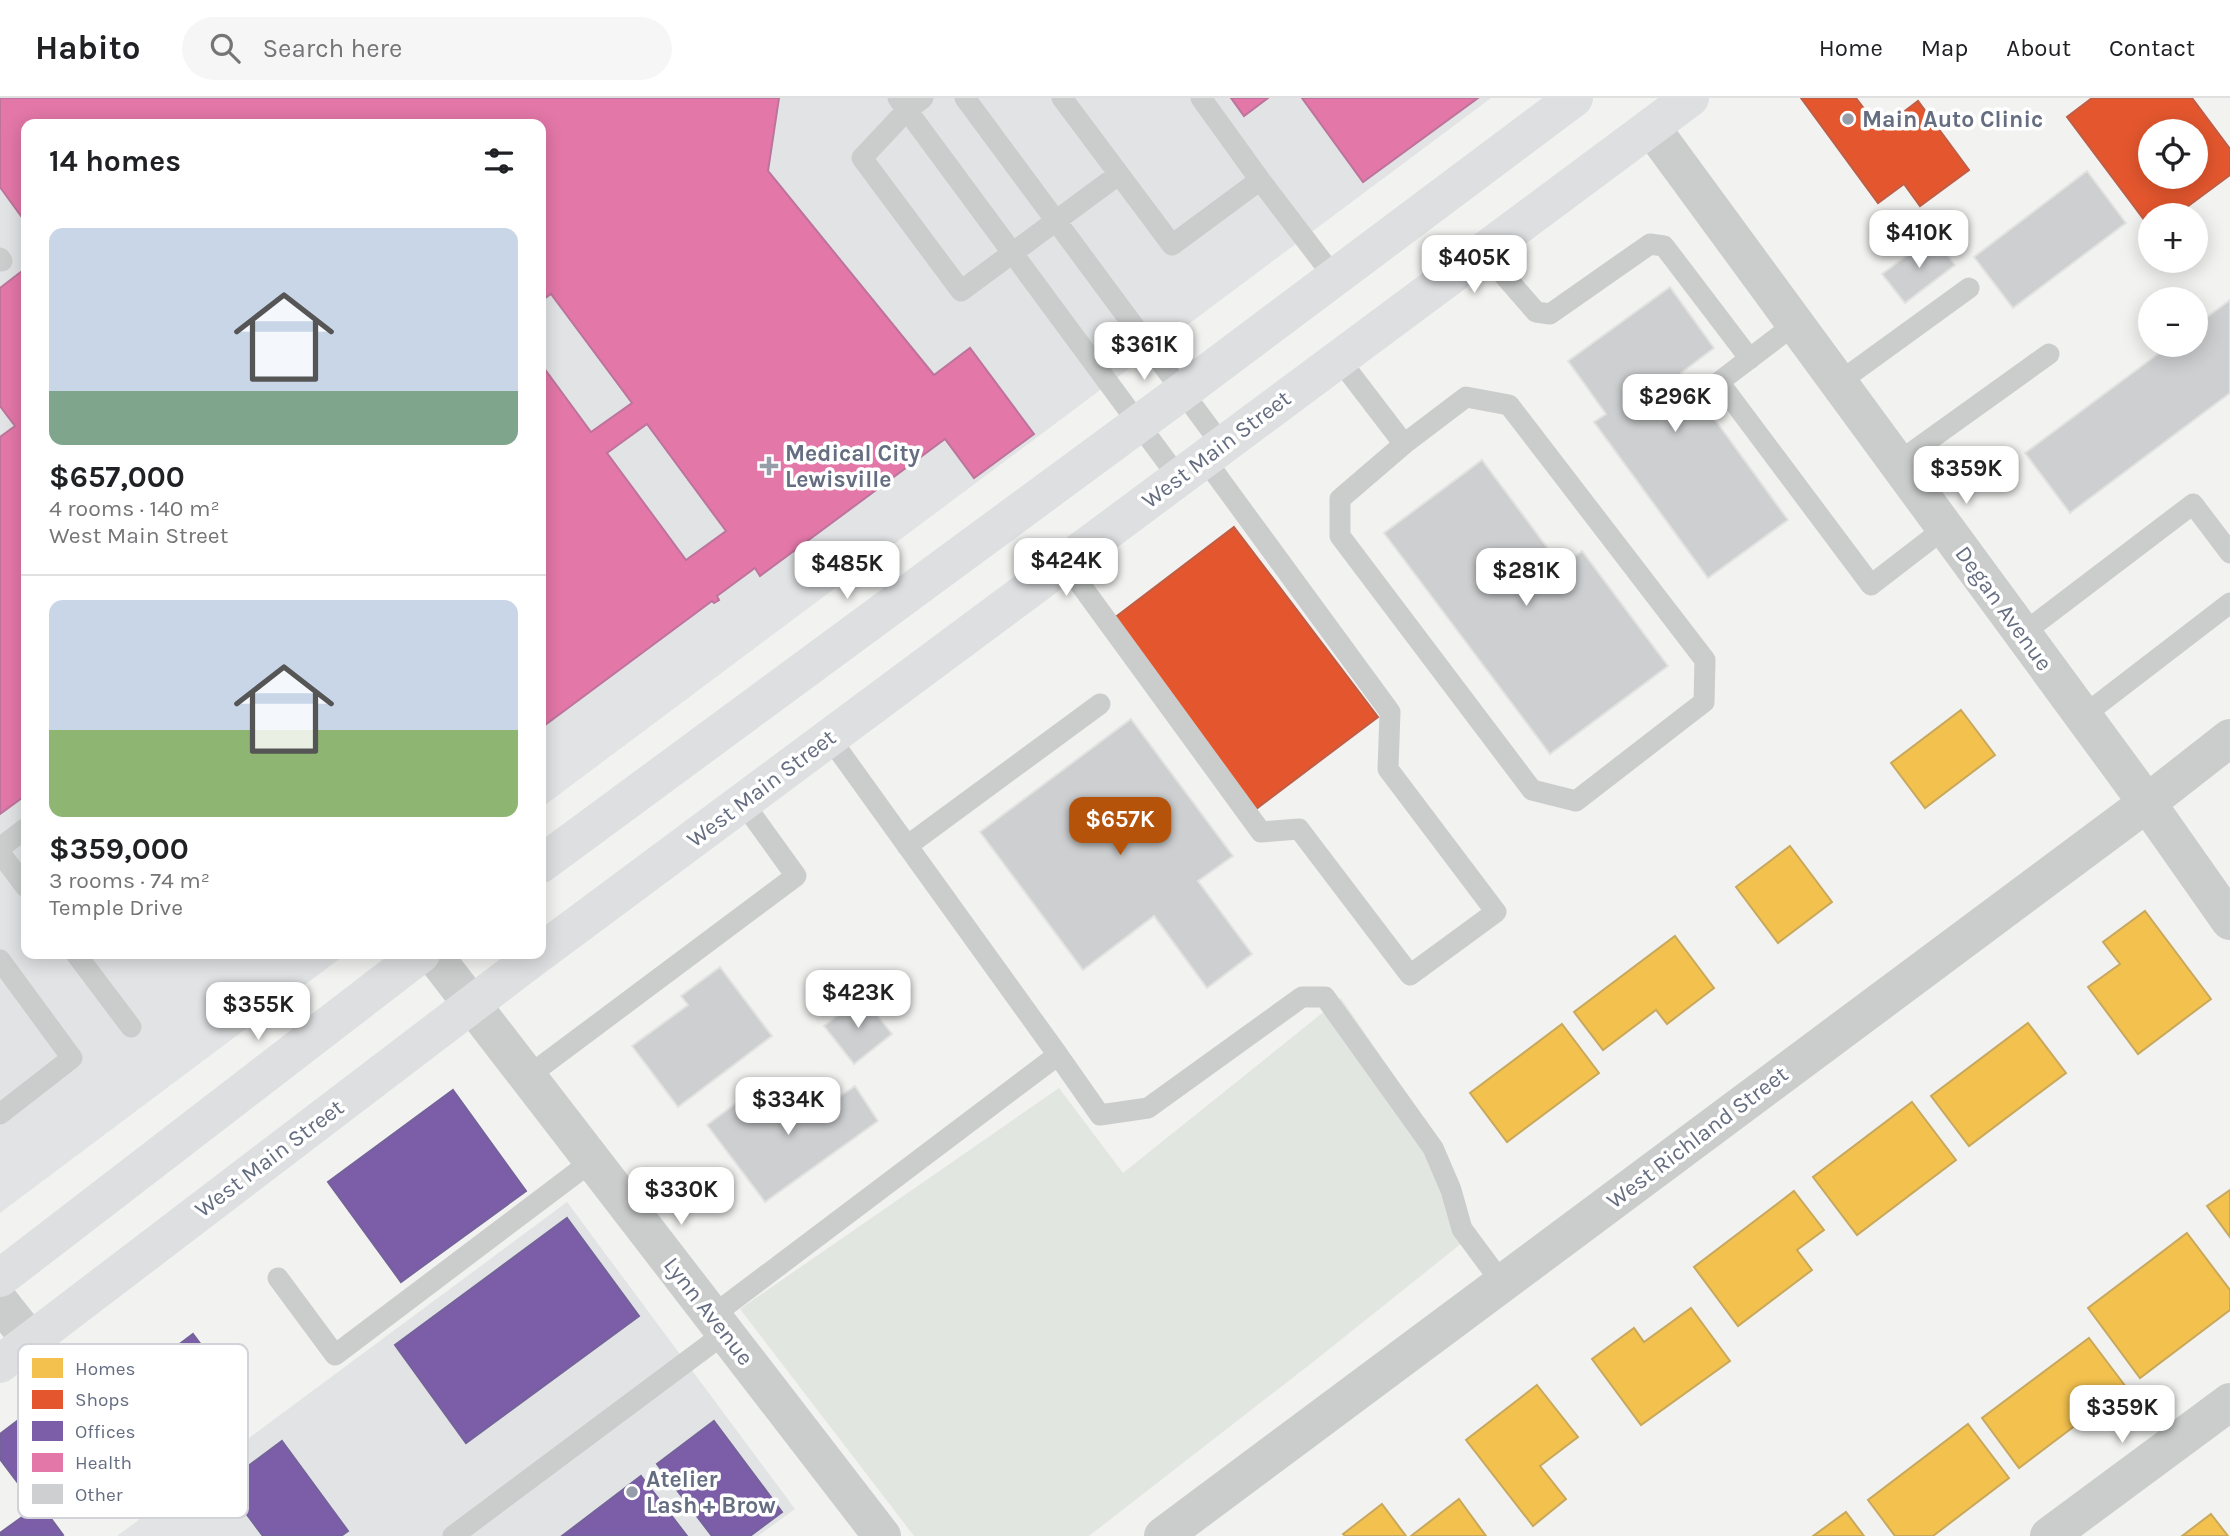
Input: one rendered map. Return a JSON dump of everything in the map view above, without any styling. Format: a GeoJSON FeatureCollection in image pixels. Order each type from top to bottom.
{"type":"FeatureCollection","features":[{"type":"Feature","properties":{"kind":"main road"},"geometry":{"type":"LineString","coordinates":[[546,860],[1183,391],[1574,98]]}},
{"type":"Feature","properties":{"kind":"main road","name":"West Main Street"},"geometry":{"type":"LineString","coordinates":[[546,948],[1483,251],[1653,113],[1690,98]]}},
{"type":"Feature","properties":{"kind":"main road"},"geometry":{"type":"LineString","coordinates":[[0,1278],[415,959]]}},
{"type":"Feature","properties":{"kind":"main road","name":"West Main Street"},"geometry":{"type":"LineString","coordinates":[[27,1344],[531,959]]}},
{"type":"Feature","properties":{"kind":"main road","name":"West Main Street"},"geometry":{"type":"LineString","coordinates":[[0,1364],[18,1351]]}},
{"type":"Feature","properties":{"kind":"street","name":"Degan Avenue"},"geometry":{"type":"LineString","coordinates":[[1653,113],[1795,324],[2147,803],[2230,921]]}},
{"type":"Feature","properties":{"kind":"street","name":"West Richland Street"},"geometry":{"type":"LineString","coordinates":[[1163,1536],[2147,803],[2230,738]]}},
{"type":"Feature","properties":{"kind":"street","name":"Lynn Avenue"},"geometry":{"type":"LineString","coordinates":[[437,959],[882,1536]]}},
{"type":"Feature","properties":{"kind":"street"},"geometry":{"type":"LineString","coordinates":[[0,1303],[31,1341]]}},
{"type":"Feature","properties":{"kind":"street"},"geometry":{"type":"LineString","coordinates":[[2049,1536],[2230,1402]]}},
{"type":"Feature","properties":{"kind":"lane"},"geometry":{"type":"LineString","coordinates":[[965,98],[1183,391],[1201,460]]}},
{"type":"Feature","properties":{"kind":"lane"},"geometry":{"type":"LineString","coordinates":[[1062,98],[1172,245],[1260,180]]}},
{"type":"Feature","properties":{"kind":"lane"},"geometry":{"type":"LineString","coordinates":[[1201,98],[1334,277]]}},
{"type":"Feature","properties":{"kind":"lane"},"geometry":{"type":"LineString","coordinates":[[1065,562],[1261,832],[1299,829],[1410,975],[1496,912],[1388,769],[1390,712],[1201,460],[1139,422],[1013,253],[909,102],[862,158],[961,291],[1013,253],[1118,175]]}},
{"type":"Feature","properties":{"kind":"lane"},"geometry":{"type":"LineString","coordinates":[[1483,251],[1536,312],[1550,314],[1650,244],[1664,246],[1750,359]]}},
{"type":"Feature","properties":{"kind":"lane"},"geometry":{"type":"LineString","coordinates":[[1838,383],[1969,288]]}},
{"type":"Feature","properties":{"kind":"lane"},"geometry":{"type":"LineString","coordinates":[[1795,324],[1719,382],[1871,584],[1945,528]]}},
{"type":"Feature","properties":{"kind":"lane"},"geometry":{"type":"LineString","coordinates":[[1897,463],[2049,354]]}},
{"type":"Feature","properties":{"kind":"lane"},"geometry":{"type":"LineString","coordinates":[[1339,359],[1404,444]]}},
{"type":"Feature","properties":{"kind":"lane"},"geometry":{"type":"LineString","coordinates":[[1466,397],[1508,405],[1705,660],[1704,702],[1576,801],[1532,790],[1340,536],[1340,499],[1404,444],[1466,397]]}},
{"type":"Feature","properties":{"kind":"lane"},"geometry":{"type":"LineString","coordinates":[[2022,634],[2193,504],[2230,553]]}},
{"type":"Feature","properties":{"kind":"lane"},"geometry":{"type":"LineString","coordinates":[[2083,716],[2230,603]]}},
{"type":"Feature","properties":{"kind":"lane"},"geometry":{"type":"LineString","coordinates":[[907,846],[1100,704]]}},
{"type":"Feature","properties":{"kind":"lane"},"geometry":{"type":"LineString","coordinates":[[829,737],[1100,1115],[1148,1108],[1302,997],[1325,997],[1433,1148],[1451,1190],[1462,1229],[1502,1283]]}},
{"type":"Feature","properties":{"kind":"lane"},"geometry":{"type":"LineString","coordinates":[[527,1077],[796,876],[742,802]]}},
{"type":"Feature","properties":{"kind":"lane"},"geometry":{"type":"LineString","coordinates":[[21,832],[0,850],[21,880]]}},
{"type":"Feature","properties":{"kind":"lane"},"geometry":{"type":"LineString","coordinates":[[80,959],[131,1027]]}},
{"type":"Feature","properties":{"kind":"lane"},"geometry":{"type":"LineString","coordinates":[[0,960],[72,1058],[0,1114]]}},
{"type":"Feature","properties":{"kind":"lane"},"geometry":{"type":"LineString","coordinates":[[453,1536],[1058,1055]]}},
{"type":"Feature","properties":{"kind":"lane"},"geometry":{"type":"LineString","coordinates":[[278,1278],[335,1355],[592,1161]]}},
{"type":"Feature","properties":{"kind":"shaded area","name":"Medical City Lewisville"},"geometry":{"type":"Polygon","coordinates":[[[0,98],[1491,98],[546,804],[546,119],[21,119],[21,959],[339,959],[0,1213],[0,98]]]}},
{"type":"Feature","properties":{"kind":"shaded area"},"geometry":{"type":"Polygon","coordinates":[[[1341,998],[1434,1134],[1462,1243],[1089,1536],[914,1536],[740,1309],[1059,1088],[1123,1173],[1341,998]]]}},
{"type":"Feature","properties":{"kind":"shaded area"},"geometry":{"type":"Polygon","coordinates":[[[567,1202],[795,1509],[758,1536],[117,1536],[141,1518],[248,1518],[248,1439],[567,1202]]]}},
{"type":"Feature","properties":{"kind":"building: Homes"},"geometry":{"type":"Polygon","coordinates":[[[1961,710],[1995,755],[1925,808],[1891,763],[1961,710]]]}},
{"type":"Feature","properties":{"kind":"building: Homes"},"geometry":{"type":"Polygon","coordinates":[[[1790,846],[1832,902],[1778,943],[1736,887],[1790,846]]]}},
{"type":"Feature","properties":{"kind":"building: Homes"},"geometry":{"type":"Polygon","coordinates":[[[2145,911],[2211,999],[2138,1054],[2088,987],[2120,964],[2103,942],[2145,911]]]}},
{"type":"Feature","properties":{"kind":"building: Homes"},"geometry":{"type":"Polygon","coordinates":[[[1675,936],[1714,988],[1667,1024],[1656,1010],[1603,1050],[1574,1012],[1675,936]]]}},
{"type":"Feature","properties":{"kind":"building: Homes"},"geometry":{"type":"Polygon","coordinates":[[[2028,1023],[2066,1073],[1969,1146],[1931,1096],[2028,1023]]]}},
{"type":"Feature","properties":{"kind":"building: Homes"},"geometry":{"type":"Polygon","coordinates":[[[1562,1024],[1599,1073],[1507,1142],[1470,1093],[1562,1024]]]}},
{"type":"Feature","properties":{"kind":"building: Homes"},"geometry":{"type":"Polygon","coordinates":[[[1912,1102],[1956,1160],[1857,1235],[1813,1177],[1912,1102]]]}},
{"type":"Feature","properties":{"kind":"building: Homes"},"geometry":{"type":"Polygon","coordinates":[[[2230,1190],[2230,1237],[2207,1206],[2230,1190]]]}},
{"type":"Feature","properties":{"kind":"building: Homes"},"geometry":{"type":"Polygon","coordinates":[[[1794,1191],[1824,1230],[1797,1250],[1812,1270],[1738,1326],[1694,1267],[1794,1191]]]}},
{"type":"Feature","properties":{"kind":"building: Homes"},"geometry":{"type":"Polygon","coordinates":[[[2187,1233],[2230,1290],[2230,1310],[2140,1378],[2088,1308],[2187,1233]]]}},
{"type":"Feature","properties":{"kind":"building: Homes"},"geometry":{"type":"Polygon","coordinates":[[[1691,1308],[1730,1361],[1641,1425],[1592,1359],[1634,1328],[1644,1342],[1691,1308]]]}},
{"type":"Feature","properties":{"kind":"building: Homes"},"geometry":{"type":"Polygon","coordinates":[[[2089,1338],[2126,1387],[2019,1468],[1982,1418],[2089,1338]]]}},
{"type":"Feature","properties":{"kind":"building: Homes"},"geometry":{"type":"Polygon","coordinates":[[[1537,1385],[1578,1437],[1540,1466],[1566,1499],[1533,1526],[1466,1440],[1537,1385]]]}},
{"type":"Feature","properties":{"kind":"building: Homes"},"geometry":{"type":"Polygon","coordinates":[[[1968,1424],[2009,1478],[1933,1536],[1895,1536],[1868,1500],[1968,1424]]]}},
{"type":"Feature","properties":{"kind":"building: Homes"},"geometry":{"type":"Polygon","coordinates":[[[1459,1499],[1486,1536],[1411,1536],[1459,1499]]]}},
{"type":"Feature","properties":{"kind":"building: Homes"},"geometry":{"type":"Polygon","coordinates":[[[1382,1504],[1406,1536],[1343,1534],[1382,1504]]]}},
{"type":"Feature","properties":{"kind":"building: Homes"},"geometry":{"type":"Polygon","coordinates":[[[1846,1512],[1864,1536],[1813,1536],[1846,1512]]]}},
{"type":"Feature","properties":{"kind":"building: Homes"},"geometry":{"type":"Polygon","coordinates":[[[2211,1514],[2228,1536],[2182,1536],[2211,1514]]]}},
{"type":"Feature","properties":{"kind":"building: Shops"},"geometry":{"type":"Polygon","coordinates":[[[1801,98],[1856,98],[1880,130],[1918,101],[1969,170],[1920,206],[1904,184],[1878,203],[1801,98]]]}},
{"type":"Feature","properties":{"kind":"building: Shops"},"geometry":{"type":"Polygon","coordinates":[[[2092,98],[2192,98],[2208,119],[2138,119],[2138,189],[2208,189],[2208,119],[2230,149],[2230,175],[2192,203],[2138,203],[2138,212],[2067,117],[2092,98]]]}},
{"type":"Feature","properties":{"kind":"building: Shops"},"geometry":{"type":"Polygon","coordinates":[[[1234,527],[1378,717],[1256,809],[1113,619],[1234,527]]]}},
{"type":"Feature","properties":{"kind":"building: Offices"},"geometry":{"type":"Polygon","coordinates":[[[453,1090],[526,1191],[401,1282],[328,1182],[453,1090]]]}},
{"type":"Feature","properties":{"kind":"building: Offices"},"geometry":{"type":"Polygon","coordinates":[[[567,1218],[639,1316],[466,1443],[395,1345],[567,1218]]]}},
{"type":"Feature","properties":{"kind":"building: Offices"},"geometry":{"type":"Polygon","coordinates":[[[193,1334],[201,1344],[180,1344],[193,1334]]]}},
{"type":"Feature","properties":{"kind":"building: Offices"},"geometry":{"type":"Polygon","coordinates":[[[18,1420],[18,1483],[0,1459],[0,1434],[18,1420]]]}},
{"type":"Feature","properties":{"kind":"building: Offices"},"geometry":{"type":"Polygon","coordinates":[[[714,1421],[782,1512],[750,1536],[712,1536],[657,1464],[714,1421]]]}},
{"type":"Feature","properties":{"kind":"building: Offices"},"geometry":{"type":"Polygon","coordinates":[[[282,1441],[348,1531],[341,1536],[263,1536],[248,1516],[248,1466],[282,1441]]]}},
{"type":"Feature","properties":{"kind":"building: Offices"},"geometry":{"type":"Polygon","coordinates":[[[641,1476],[687,1536],[562,1536],[641,1476]]]}},
{"type":"Feature","properties":{"kind":"building: Offices"},"geometry":{"type":"Polygon","coordinates":[[[21,1518],[51,1518],[63,1535],[0,1536],[0,1533],[21,1518]]]}},
{"type":"Feature","properties":{"kind":"building: Health"},"geometry":{"type":"Polygon","coordinates":[[[0,98],[779,98],[768,171],[934,375],[970,348],[1034,434],[974,478],[945,439],[760,576],[755,568],[717,596],[719,600],[714,603],[712,601],[546,724],[546,371],[591,432],[632,403],[551,294],[546,298],[546,119],[21,119],[21,216],[0,187],[0,98]],[[647,424],[607,453],[686,560],[726,531],[647,424]]]}},
{"type":"Feature","properties":{"kind":"building: Health"},"geometry":{"type":"Polygon","coordinates":[[[1231,98],[1268,98],[1244,116],[1231,98]]]}},
{"type":"Feature","properties":{"kind":"building: Health"},"geometry":{"type":"Polygon","coordinates":[[[1302,98],[1478,98],[1363,182],[1302,98]]]}},
{"type":"Feature","properties":{"kind":"building: Health"},"geometry":{"type":"Polygon","coordinates":[[[21,272],[21,799],[0,814],[0,437],[15,426],[0,406],[0,288],[21,272]]]}},
{"type":"Feature","properties":{"kind":"building: Other"},"geometry":{"type":"Polygon","coordinates":[[[2087,171],[2126,223],[2013,308],[1974,257],[2087,171]]]}},
{"type":"Feature","properties":{"kind":"building: Other"},"geometry":{"type":"Polygon","coordinates":[[[1933,236],[1955,265],[1905,303],[1882,274],[1933,236]]]}},
{"type":"Feature","properties":{"kind":"building: Other"},"geometry":{"type":"Polygon","coordinates":[[[1670,287],[1714,348],[1681,373],[1788,520],[1708,578],[1594,422],[1606,414],[1568,361],[1670,287]]]}},
{"type":"Feature","properties":{"kind":"building: Other"},"geometry":{"type":"Polygon","coordinates":[[[2230,300],[2230,393],[2070,513],[2025,453],[2154,357],[2208,357],[2208,316],[2230,300]]]}},
{"type":"Feature","properties":{"kind":"building: Other"},"geometry":{"type":"Polygon","coordinates":[[[1482,460],[1561,566],[1582,551],[1668,666],[1550,754],[1384,533],[1482,460]]]}},
{"type":"Feature","properties":{"kind":"building: Other"},"geometry":{"type":"Polygon","coordinates":[[[1131,719],[1233,856],[1198,881],[1252,954],[1207,988],[1154,916],[1083,970],[980,832],[1131,719]]]}},
{"type":"Feature","properties":{"kind":"building: Other"},"geometry":{"type":"Polygon","coordinates":[[[720,967],[772,1036],[678,1107],[632,1046],[688,1005],[681,996],[720,967]]]}},
{"type":"Feature","properties":{"kind":"building: Other"},"geometry":{"type":"Polygon","coordinates":[[[862,996],[892,1034],[854,1064],[824,1026],[862,996]]]}},
{"type":"Feature","properties":{"kind":"building: Other"},"geometry":{"type":"Polygon","coordinates":[[[855,1086],[878,1121],[765,1202],[707,1125],[751,1092],[767,1113],[793,1093],[813,1115],[855,1086]]]}},
{"type":"Feature","properties":{"kind":"place","name":"Main Auto Clinic"},"geometry":{"type":"Point","coordinates":[1848,119]}},
{"type":"Feature","properties":{"kind":"place","name":"Medical City Lewisville"},"geometry":{"type":"Point","coordinates":[769,466]}},
{"type":"Feature","properties":{"kind":"place","name":"Atelier Lash + Brow"},"geometry":{"type":"Point","coordinates":[632,1492]}}]}
